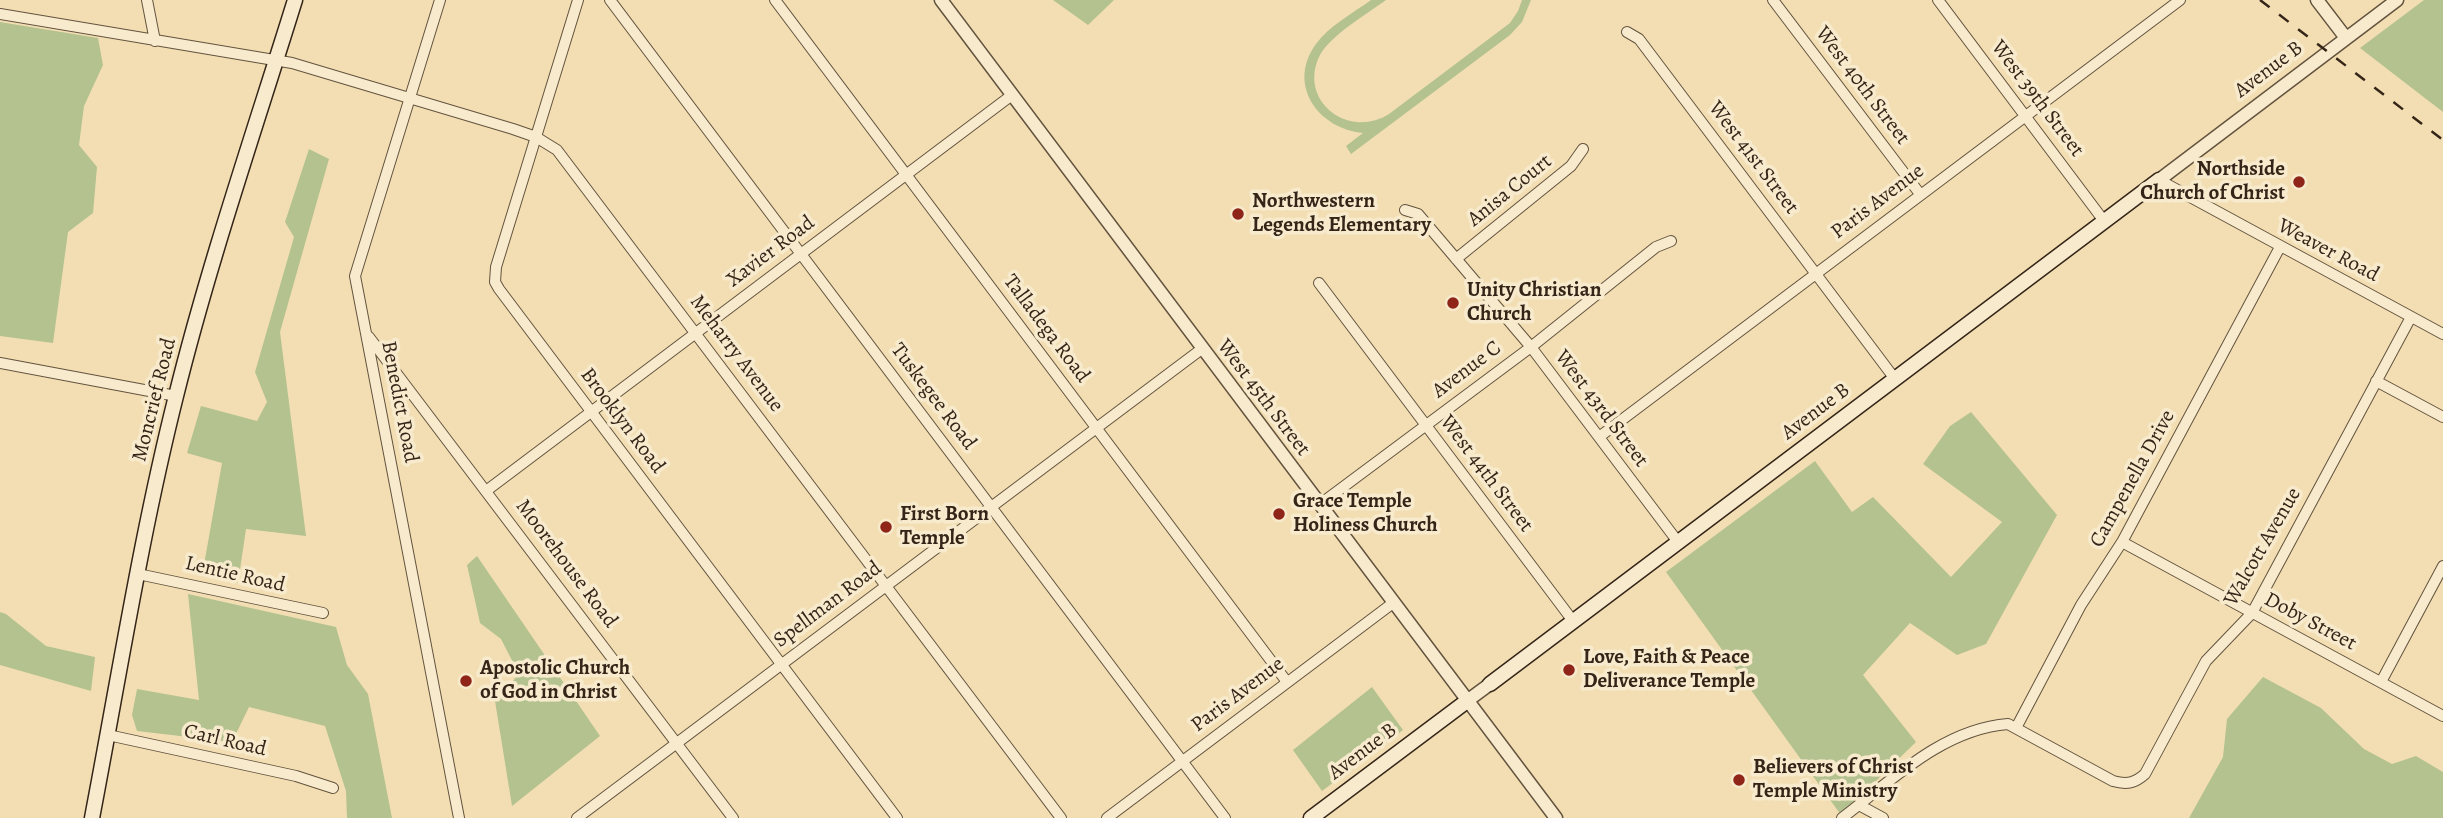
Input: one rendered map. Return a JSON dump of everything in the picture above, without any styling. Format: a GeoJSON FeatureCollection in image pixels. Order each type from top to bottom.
{"type":"FeatureCollection","features":[{"type":"Feature","properties":{"kind":"main road","name":"Moncrief Road"},"geometry":{"type":"LineString","coordinates":[[92,818],[138,574],[176,396],[208,281],[295,0]]}},
{"type":"Feature","properties":{"kind":"main road","name":"Avenue B"},"geometry":{"type":"LineString","coordinates":[[1490,684],[2159,180]]}},
{"type":"Feature","properties":{"kind":"main road","name":"Avenue B"},"geometry":{"type":"LineString","coordinates":[[1311,818],[1467,701]]}},
{"type":"Feature","properties":{"kind":"street"},"geometry":{"type":"LineString","coordinates":[[147,0],[155,40]]}},
{"type":"Feature","properties":{"kind":"street","name":"Benedict Road"},"geometry":{"type":"LineString","coordinates":[[440,0],[355,276],[459,818]]}},
{"type":"Feature","properties":{"kind":"street","name":"Brooklyn Road"},"geometry":{"type":"LineString","coordinates":[[578,0],[496,267],[495,282],[897,818]]}},
{"type":"Feature","properties":{"kind":"street","name":"Tuskegee Road"},"geometry":{"type":"LineString","coordinates":[[610,0],[1225,818]]}},
{"type":"Feature","properties":{"kind":"street","name":"Talladega Road"},"geometry":{"type":"LineString","coordinates":[[775,0],[1287,682]]}},
{"type":"Feature","properties":{"kind":"street","name":"West 45th Street"},"geometry":{"type":"LineString","coordinates":[[941,0],[1556,818]]}},
{"type":"Feature","properties":{"kind":"street","name":"West 40th Street"},"geometry":{"type":"LineString","coordinates":[[1773,0],[1920,194]]}},
{"type":"Feature","properties":{"kind":"street","name":"West 39th Street"},"geometry":{"type":"LineString","coordinates":[[1938,0],[2104,221]]}},
{"type":"Feature","properties":{"kind":"street","name":"Paris Avenue"},"geometry":{"type":"LineString","coordinates":[[1599,437],[2180,0]]}},
{"type":"Feature","properties":{"kind":"street"},"geometry":{"type":"LineString","coordinates":[[2317,0],[2346,38]]}},
{"type":"Feature","properties":{"kind":"street","name":"Avenue B"},"geometry":{"type":"LineString","coordinates":[[2159,180],[2397,0]]}},
{"type":"Feature","properties":{"kind":"street","name":"Meharry Avenue"},"geometry":{"type":"LineString","coordinates":[[0,14],[292,63],[536,137],[549,144],[564,157],[1061,818]]}},
{"type":"Feature","properties":{"kind":"street","name":"West 41st Street"},"geometry":{"type":"LineString","coordinates":[[1627,32],[1639,39],[1895,379]]}},
{"type":"Feature","properties":{"kind":"street","name":"Xavier Road"},"geometry":{"type":"LineString","coordinates":[[486,491],[1012,94]]}},
{"type":"Feature","properties":{"kind":"street","name":"Anisa Court"},"geometry":{"type":"LineString","coordinates":[[1456,259],[1572,166],[1583,149]]}},
{"type":"Feature","properties":{"kind":"street","name":"Weaver Road"},"geometry":{"type":"LineString","coordinates":[[2159,180],[2443,334]]}},
{"type":"Feature","properties":{"kind":"street","name":"West 43rd Street"},"geometry":{"type":"LineString","coordinates":[[1405,210],[1418,214],[1531,347],[1678,542]]}},
{"type":"Feature","properties":{"kind":"street","name":"Avenue C"},"geometry":{"type":"LineString","coordinates":[[1319,505],[1531,347],[1656,247],[1671,241]]}},
{"type":"Feature","properties":{"kind":"street","name":"Campenella Drive"},"geometry":{"type":"LineString","coordinates":[[2016,728],[2081,606],[2122,542],[2280,247]]}},
{"type":"Feature","properties":{"kind":"street","name":"West 44th Street"},"geometry":{"type":"LineString","coordinates":[[1319,283],[1573,621]]}},
{"type":"Feature","properties":{"kind":"street","name":"Walcott Avenue"},"geometry":{"type":"LineString","coordinates":[[2016,728],[2113,781],[2131,783],[2145,774],[2206,661],[2252,613],[2411,317]]}},
{"type":"Feature","properties":{"kind":"street","name":"Moorehouse Road"},"geometry":{"type":"LineString","coordinates":[[366,334],[733,818]]}},
{"type":"Feature","properties":{"kind":"street","name":"Spellman Road"},"geometry":{"type":"LineString","coordinates":[[577,818],[1203,348]]}},
{"type":"Feature","properties":{"kind":"street"},"geometry":{"type":"LineString","coordinates":[[0,363],[176,396]]}},
{"type":"Feature","properties":{"kind":"street"},"geometry":{"type":"LineString","coordinates":[[2376,381],[2443,417]]}},
{"type":"Feature","properties":{"kind":"street","name":"Doby Street"},"geometry":{"type":"LineString","coordinates":[[2122,542],[2443,716]]}},
{"type":"Feature","properties":{"kind":"street"},"geometry":{"type":"LineString","coordinates":[[2381,682],[2443,566]]}},
{"type":"Feature","properties":{"kind":"street","name":"Lentie Road"},"geometry":{"type":"LineString","coordinates":[[138,574],[323,613]]}},
{"type":"Feature","properties":{"kind":"street","name":"Paris Avenue"},"geometry":{"type":"LineString","coordinates":[[1107,818],[1393,603]]}},
{"type":"Feature","properties":{"kind":"street","name":"Avenue B"},"geometry":{"type":"LineString","coordinates":[[1467,701],[1490,684]]}},
{"type":"Feature","properties":{"kind":"street"},"geometry":{"type":"LineString","coordinates":[[1842,818],[1934,749],[1953,739],[1997,725],[2008,724],[2016,728]]}},
{"type":"Feature","properties":{"kind":"street","name":"Carl Road"},"geometry":{"type":"LineString","coordinates":[[108,735],[283,773],[333,788]]}},
{"type":"Feature","properties":{"kind":"street"},"geometry":{"type":"LineString","coordinates":[[1859,805],[1883,818]]}},
{"type":"Feature","properties":{"kind":"green space"},"geometry":{"type":"Polygon","coordinates":[[[1053,0],[1114,0],[1088,25],[1053,0]]]}},
{"type":"Feature","properties":{"kind":"green space"},"geometry":{"type":"Polygon","coordinates":[[[1371,0],[1386,0],[1350,25],[1325,47],[1315,72],[1315,87],[1330,111],[1343,119],[1358,122],[1373,121],[1389,114],[1510,23],[1522,0],[1531,0],[1522,22],[1510,35],[1351,154],[1346,146],[1363,133],[1347,130],[1321,114],[1306,89],[1304,75],[1308,59],[1321,37],[1371,0]]]}},
{"type":"Feature","properties":{"kind":"green space"},"geometry":{"type":"Polygon","coordinates":[[[2424,0],[2443,0],[2443,112],[2360,48],[2424,0]]]}},
{"type":"Feature","properties":{"kind":"green space"},"geometry":{"type":"Polygon","coordinates":[[[0,22],[98,38],[103,65],[84,106],[79,145],[97,167],[93,213],[68,232],[53,343],[0,336],[0,22]]]}},
{"type":"Feature","properties":{"kind":"green space"},"geometry":{"type":"Polygon","coordinates":[[[309,149],[329,159],[280,332],[306,536],[246,529],[238,583],[202,576],[222,463],[187,453],[201,406],[257,421],[267,402],[255,372],[294,237],[285,222],[309,149]]]}},
{"type":"Feature","properties":{"kind":"green space"},"geometry":{"type":"Polygon","coordinates":[[[1971,412],[2057,515],[1986,644],[1957,655],[1910,623],[1863,675],[1916,742],[1841,815],[1666,572],[1815,461],[1852,512],[1873,497],[1951,577],[2002,522],[1923,464],[1950,426],[1971,412]]]}},
{"type":"Feature","properties":{"kind":"green space"},"geometry":{"type":"Polygon","coordinates":[[[477,556],[600,736],[512,806],[495,701],[519,674],[501,639],[480,623],[467,565],[477,556]]]}},
{"type":"Feature","properties":{"kind":"green space"},"geometry":{"type":"Polygon","coordinates":[[[188,594],[336,627],[347,665],[368,694],[392,818],[347,818],[346,791],[325,726],[249,707],[232,742],[137,731],[132,715],[137,689],[199,700],[188,594]]]}},
{"type":"Feature","properties":{"kind":"green space"},"geometry":{"type":"Polygon","coordinates":[[[0,612],[46,646],[95,657],[91,691],[0,665],[0,612]]]}},
{"type":"Feature","properties":{"kind":"green space"},"geometry":{"type":"Polygon","coordinates":[[[2263,677],[2321,708],[2364,749],[2392,764],[2416,756],[2443,772],[2443,818],[2189,818],[2223,757],[2227,719],[2263,677]]]}},
{"type":"Feature","properties":{"kind":"green space"},"geometry":{"type":"Polygon","coordinates":[[[1372,687],[1403,730],[1322,791],[1293,750],[1372,687]]]}},
{"type":"Feature","properties":{"kind":"railway"},"geometry":{"type":"LineString","coordinates":[[2260,0],[2443,140]]}},
{"type":"Feature","properties":{"kind":"place","name":"Northside Church of Christ"},"geometry":{"type":"Point","coordinates":[2299,182]}},
{"type":"Feature","properties":{"kind":"place","name":"Northwestern Legends Elementary"},"geometry":{"type":"Point","coordinates":[1238,214]}},
{"type":"Feature","properties":{"kind":"place","name":"Unity Christian Church"},"geometry":{"type":"Point","coordinates":[1453,303]}},
{"type":"Feature","properties":{"kind":"place","name":"Grace Temple Holiness Church"},"geometry":{"type":"Point","coordinates":[1279,514]}},
{"type":"Feature","properties":{"kind":"place","name":"First Born Temple"},"geometry":{"type":"Point","coordinates":[886,527]}},
{"type":"Feature","properties":{"kind":"place","name":"Love, Faith & Peace Deliverance Temple"},"geometry":{"type":"Point","coordinates":[1569,670]}},
{"type":"Feature","properties":{"kind":"place","name":"Apostolic Church of God in Christ"},"geometry":{"type":"Point","coordinates":[466,681]}},
{"type":"Feature","properties":{"kind":"place","name":"Believers of Christ Temple Ministry"},"geometry":{"type":"Point","coordinates":[1739,780]}}]}
